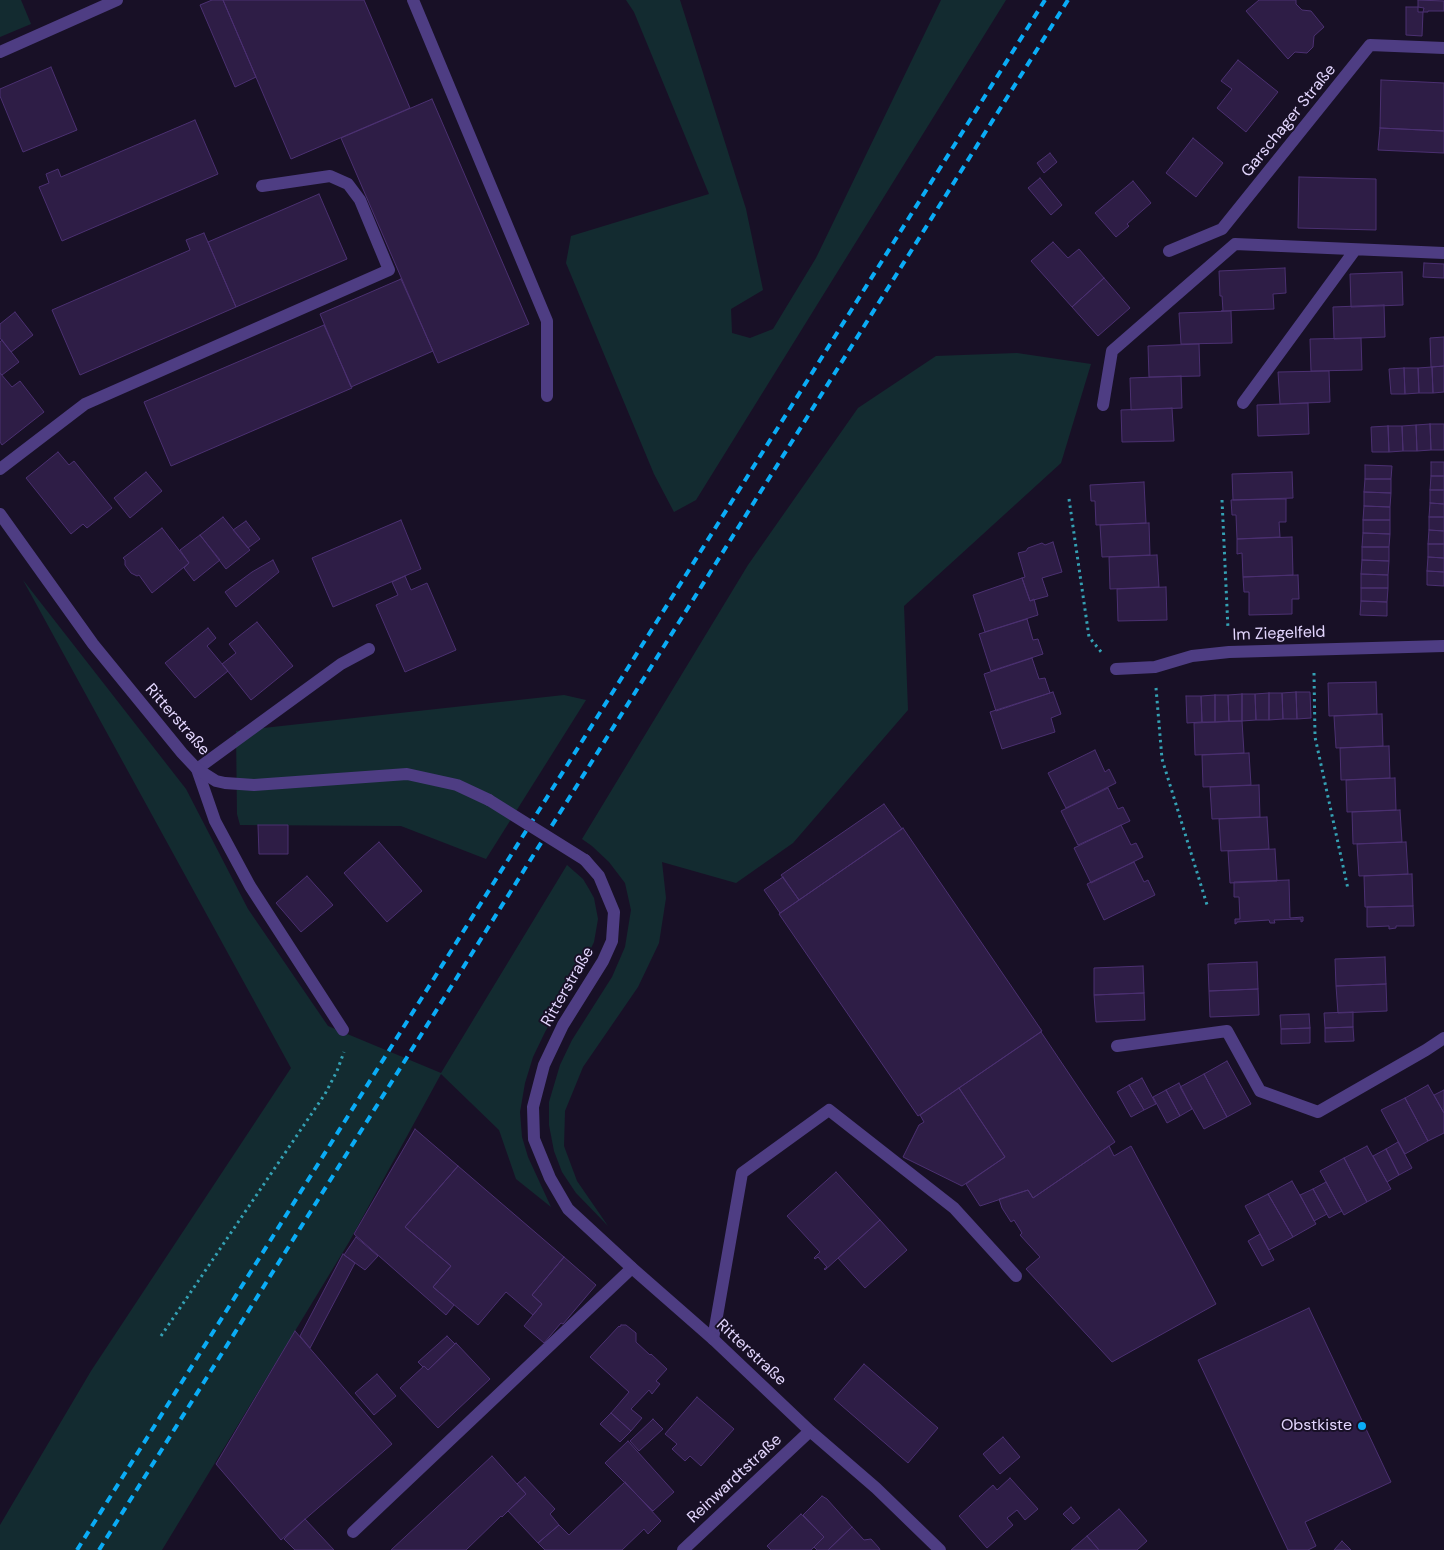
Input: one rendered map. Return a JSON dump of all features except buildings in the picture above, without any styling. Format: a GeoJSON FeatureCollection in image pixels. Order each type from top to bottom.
{"type":"FeatureCollection","features":[{"type":"Feature","properties":{"kind":"street"},"geometry":{"type":"LineString","coordinates":[[0,52],[117,0]]}},
{"type":"Feature","properties":{"kind":"street"},"geometry":{"type":"LineString","coordinates":[[414,0],[547,321],[547,396]]}},
{"type":"Feature","properties":{"kind":"street","name":"Garschager Straße"},"geometry":{"type":"LineString","coordinates":[[1169,251],[1222,229],[1370,45],[1444,48]]}},
{"type":"Feature","properties":{"kind":"street"},"geometry":{"type":"LineString","coordinates":[[0,469],[85,404],[389,270],[360,200],[348,184],[330,176],[262,186]]}},
{"type":"Feature","properties":{"kind":"street"},"geometry":{"type":"LineString","coordinates":[[1103,405],[1112,351],[1235,244],[1444,253]]}},
{"type":"Feature","properties":{"kind":"street"},"geometry":{"type":"LineString","coordinates":[[1243,403],[1355,250]]}},
{"type":"Feature","properties":{"kind":"street","name":"Ritterstraße"},"geometry":{"type":"LineString","coordinates":[[0,514],[93,644],[197,769],[225,783],[254,785],[407,774],[457,785],[490,800],[585,860],[599,876],[614,912],[612,941],[563,1025],[544,1065],[533,1107],[534,1140],[550,1178],[568,1209],[712,1339],[810,1431],[876,1488],[940,1550]]}},
{"type":"Feature","properties":{"kind":"street","name":"Im Ziegelfeld"},"geometry":{"type":"LineString","coordinates":[[1116,669],[1155,667],[1192,656],[1229,652],[1444,646]]}},
{"type":"Feature","properties":{"kind":"street"},"geometry":{"type":"LineString","coordinates":[[343,1030],[250,886],[215,821],[197,769],[341,664],[368,648]]}},
{"type":"Feature","properties":{"kind":"street"},"geometry":{"type":"LineString","coordinates":[[1118,1046],[1227,1031],[1260,1091],[1318,1112],[1444,1038]]}},
{"type":"Feature","properties":{"kind":"street"},"geometry":{"type":"LineString","coordinates":[[712,1339],[742,1172],[829,1110],[954,1208],[1016,1276]]}},
{"type":"Feature","properties":{"kind":"street"},"geometry":{"type":"LineString","coordinates":[[353,1532],[632,1268]]}},
{"type":"Feature","properties":{"kind":"street","name":"Reinwardtstraße"},"geometry":{"type":"LineString","coordinates":[[683,1550],[810,1431]]}},
{"type":"Feature","properties":{"kind":"path"},"geometry":{"type":"LineString","coordinates":[[1070,499],[1089,637],[1116,669]]}},
{"type":"Feature","properties":{"kind":"path"},"geometry":{"type":"LineString","coordinates":[[1222,500],[1229,652]]}},
{"type":"Feature","properties":{"kind":"path"},"geometry":{"type":"LineString","coordinates":[[1314,649],[1315,737],[1348,889]]}},
{"type":"Feature","properties":{"kind":"path"},"geometry":{"type":"LineString","coordinates":[[1155,667],[1162,759],[1208,908]]}},
{"type":"Feature","properties":{"kind":"path"},"geometry":{"type":"LineString","coordinates":[[161,1336],[325,1094],[337,1071],[346,1046],[343,1030]]}},
{"type":"Feature","properties":{"kind":"green space"},"geometry":{"type":"Polygon","coordinates":[[[0,0],[21,0],[31,24],[0,37],[0,0]]]}},
{"type":"Feature","properties":{"kind":"green space"},"geometry":{"type":"Polygon","coordinates":[[[626,0],[680,0],[746,209],[763,290],[731,309],[732,333],[750,338],[773,329],[816,258],[941,0],[1006,0],[696,500],[674,512],[654,474],[566,263],[571,236],[709,194],[634,12],[626,0]]]}},
{"type":"Feature","properties":{"kind":"green space"},"geometry":{"type":"Polygon","coordinates":[[[1017,353],[1091,364],[1061,463],[904,606],[908,710],[793,843],[736,883],[662,862],[666,898],[659,943],[638,987],[583,1067],[565,1111],[564,1146],[577,1181],[608,1226],[576,1193],[562,1172],[554,1151],[549,1125],[549,1102],[560,1065],[572,1040],[612,977],[625,947],[631,910],[625,883],[609,862],[582,839],[748,565],[858,408],[936,356],[1017,353]]]}},
{"type":"Feature","properties":{"kind":"green space"},"geometry":{"type":"Polygon","coordinates":[[[23,580],[186,789],[248,909],[328,1026],[441,1073],[567,865],[583,879],[589,889],[594,898],[598,919],[594,942],[533,1057],[525,1083],[520,1112],[522,1137],[528,1157],[551,1207],[516,1179],[499,1130],[441,1074],[349,1242],[162,1550],[0,1550],[0,1525],[91,1371],[291,1068],[23,580]]]}},
{"type":"Feature","properties":{"kind":"green space"},"geometry":{"type":"Polygon","coordinates":[[[564,695],[586,700],[486,859],[401,826],[240,825],[237,814],[236,731],[564,695]]]}},
{"type":"Feature","properties":{"kind":"railway"},"geometry":{"type":"LineString","coordinates":[[77,1550],[1045,0]]}},
{"type":"Feature","properties":{"kind":"railway"},"geometry":{"type":"LineString","coordinates":[[99,1550],[1068,0]]}},
{"type":"Feature","properties":{"kind":"place","name":"Obstkiste"},"geometry":{"type":"Point","coordinates":[1362,1426]}}]}
